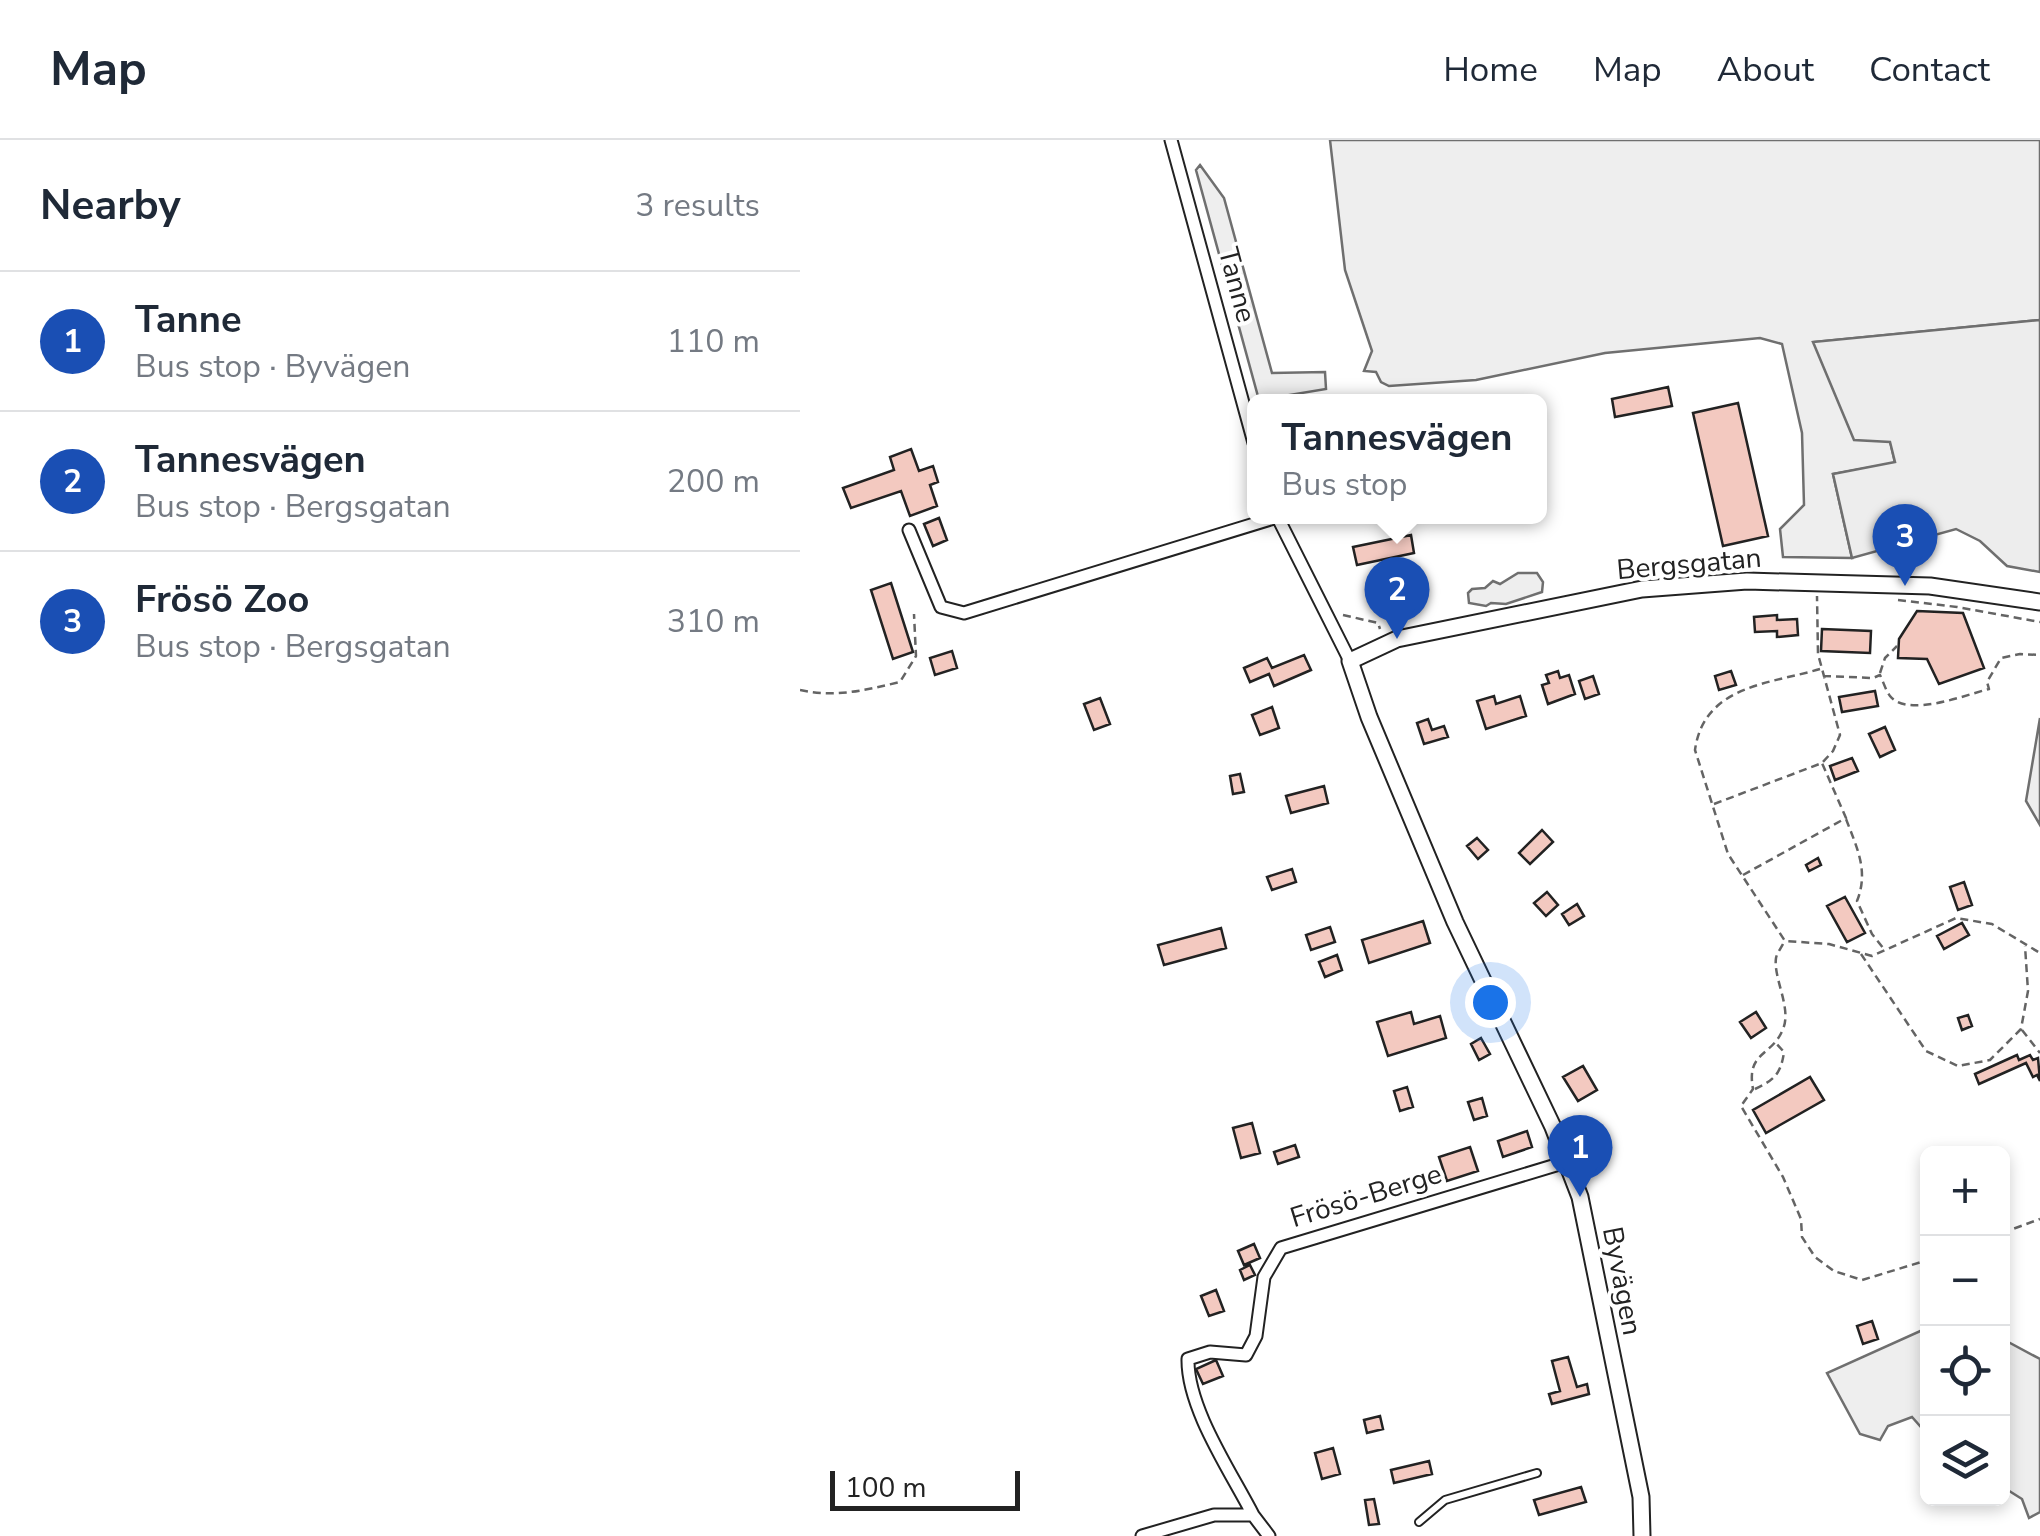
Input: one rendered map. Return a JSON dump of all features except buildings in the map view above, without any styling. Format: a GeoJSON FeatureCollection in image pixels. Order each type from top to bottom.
{"type":"FeatureCollection","features":[{"type":"Feature","properties":{"kind":"street","name":"Tanne"},"geometry":{"type":"LineString","coordinates":[[1171,140],[1247,417]]}},
{"type":"Feature","properties":{"kind":"street"},"geometry":{"type":"LineString","coordinates":[[909,530],[941,607],[964,613],[1254,524]]}},
{"type":"Feature","properties":{"kind":"street"},"geometry":{"type":"LineString","coordinates":[[1281,524],[1350,661]]}},
{"type":"Feature","properties":{"kind":"street","name":"Bergsgatan"},"geometry":{"type":"LineString","coordinates":[[1350,661],[1397,639],[1642,589],[1748,580],[1930,586],[2040,602]]}},
{"type":"Feature","properties":{"kind":"street","name":"Byvägen"},"geometry":{"type":"LineString","coordinates":[[1350,661],[1455,922],[1554,1126],[1580,1197],[1641,1497],[1642,1536]]}},
{"type":"Feature","properties":{"kind":"street","name":"Frösö-Berge"},"geometry":{"type":"LineString","coordinates":[[1253,1515],[1196,1402],[1188,1360],[1210,1352],[1246,1355],[1256,1336],[1264,1277],[1281,1248],[1566,1162]]}},
{"type":"Feature","properties":{"kind":"street"},"geometry":{"type":"LineString","coordinates":[[1142,1536],[1214,1516],[1253,1515],[1269,1536]]}},
{"type":"Feature","properties":{"kind":"lane"},"geometry":{"type":"LineString","coordinates":[[1419,1522],[1445,1500],[1537,1474]]}},
{"type":"Feature","properties":{"kind":"path"},"geometry":{"type":"LineString","coordinates":[[1712,805],[1822,764],[1833,750],[1840,735],[1820,668],[1817,589]]}},
{"type":"Feature","properties":{"kind":"path"},"geometry":{"type":"LineString","coordinates":[[1894,599],[2040,622]]}},
{"type":"Feature","properties":{"kind":"path"},"geometry":{"type":"LineString","coordinates":[[1330,610],[1378,623],[1385,644]]}},
{"type":"Feature","properties":{"kind":"path"},"geometry":{"type":"LineString","coordinates":[[800,690],[822,695],[900,682],[916,656],[914,614]]}},
{"type":"Feature","properties":{"kind":"path"},"geometry":{"type":"LineString","coordinates":[[1897,646],[1884,658],[1880,675],[1891,698],[1906,707],[1989,689],[1987,682],[2002,658],[2040,655]]}},
{"type":"Feature","properties":{"kind":"path"},"geometry":{"type":"LineString","coordinates":[[1784,941],[1728,854],[1695,750],[1697,734],[1716,707],[1738,689],[1820,668]]}},
{"type":"Feature","properties":{"kind":"path"},"geometry":{"type":"LineString","coordinates":[[1822,676],[1880,675]]}},
{"type":"Feature","properties":{"kind":"path"},"geometry":{"type":"LineString","coordinates":[[1822,764],[1863,863],[1863,886],[1856,901],[1872,934],[1885,950]]}},
{"type":"Feature","properties":{"kind":"path"},"geometry":{"type":"LineString","coordinates":[[1742,875],[1846,818]]}},
{"type":"Feature","properties":{"kind":"path"},"geometry":{"type":"LineString","coordinates":[[1784,941],[1829,944],[1872,956],[1956,918],[1992,924],[2040,953]]}},
{"type":"Feature","properties":{"kind":"path"},"geometry":{"type":"LineString","coordinates":[[1753,1089],[1750,1072],[1758,1056],[1776,1042],[1785,1026],[1776,958],[1784,941]]}},
{"type":"Feature","properties":{"kind":"path"},"geometry":{"type":"LineString","coordinates":[[1860,953],[1926,1051],[1958,1066],[1990,1060],[2021,1029],[2028,991],[2025,944]]}},
{"type":"Feature","properties":{"kind":"path"},"geometry":{"type":"LineString","coordinates":[[2021,1029],[2040,1053]]}},
{"type":"Feature","properties":{"kind":"path"},"geometry":{"type":"LineString","coordinates":[[1776,1042],[1784,1052],[1782,1069],[1773,1081],[1753,1089],[1741,1106],[1783,1177],[1801,1220],[1802,1237],[1815,1257],[1834,1271],[1862,1280],[1920,1262]]}},
{"type":"Feature","properties":{"kind":"path"},"geometry":{"type":"LineString","coordinates":[[2010,1230],[2040,1219]]}},
{"type":"Feature","properties":{"kind":"shaded area"},"geometry":{"type":"Polygon","coordinates":[[[1330,140],[2040,140],[2040,320],[1814,342],[1890,441],[1895,463],[1833,474],[1852,558],[1783,557],[1780,529],[1804,505],[1802,433],[1782,344],[1760,338],[1605,353],[1476,380],[1389,386],[1381,382],[1376,372],[1364,371],[1372,351],[1345,270],[1330,140]]]}},
{"type":"Feature","properties":{"kind":"shaded area"},"geometry":{"type":"Polygon","coordinates":[[[1200,165],[1224,198],[1272,373],[1325,372],[1326,389],[1257,394],[1196,170],[1200,165]]]}},
{"type":"Feature","properties":{"kind":"shaded area"},"geometry":{"type":"Polygon","coordinates":[[[2040,320],[2040,572],[2007,566],[1980,541],[1956,529],[1852,558],[1833,474],[1895,462],[1890,442],[1854,440],[1813,342],[2040,320]]]}},
{"type":"Feature","properties":{"kind":"shaded area"},"geometry":{"type":"Polygon","coordinates":[[[1518,573],[1537,573],[1543,582],[1542,592],[1506,604],[1469,603],[1468,593],[1472,589],[1485,588],[1493,581],[1500,584],[1518,573]]]}},
{"type":"Feature","properties":{"kind":"shaded area"},"geometry":{"type":"Polygon","coordinates":[[[2040,718],[2040,825],[2026,801],[2040,718]]]}},
{"type":"Feature","properties":{"kind":"shaded area"},"geometry":{"type":"Polygon","coordinates":[[[1920,1331],[1920,1426],[1912,1417],[1888,1426],[1880,1440],[1860,1434],[1827,1373],[1920,1331]]]}},
{"type":"Feature","properties":{"kind":"shaded area"},"geometry":{"type":"Polygon","coordinates":[[[2010,1343],[2040,1359],[2040,1512],[2029,1518],[2022,1499],[2010,1491],[2010,1343]]]}},
{"type":"Feature","properties":{"kind":"place","name":"Frösö Zoo"},"geometry":{"type":"Point","coordinates":[1905,586]}},
{"type":"Feature","properties":{"kind":"place","name":"Tannesvägen"},"geometry":{"type":"Point","coordinates":[1397,639]}},
{"type":"Feature","properties":{"kind":"place","name":"Tanne"},"geometry":{"type":"Point","coordinates":[1580,1197]}}]}
